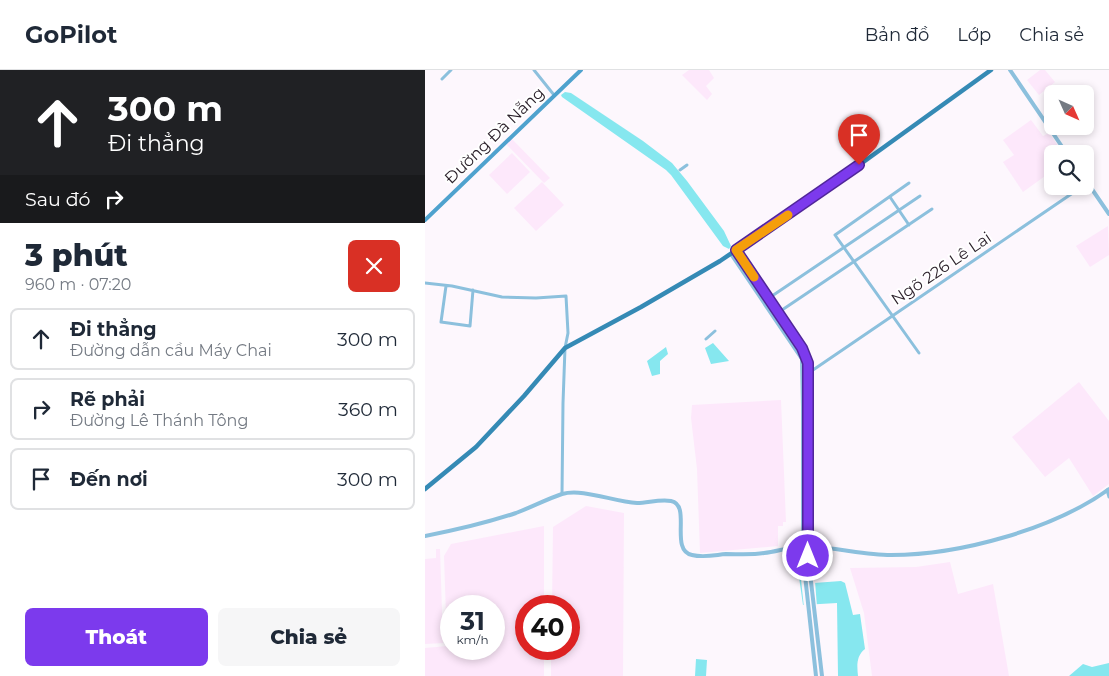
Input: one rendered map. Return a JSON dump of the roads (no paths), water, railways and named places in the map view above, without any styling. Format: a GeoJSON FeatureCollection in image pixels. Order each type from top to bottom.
{"type":"FeatureCollection","features":[{"type":"Feature","properties":{"kind":"main road","name":"Đường Đà Nẵng"},"geometry":{"type":"LineString","coordinates":[[425,219],[581,70]]}},
{"type":"Feature","properties":{"kind":"main road"},"geometry":{"type":"LineString","coordinates":[[425,489],[476,447],[524,396],[565,348],[699,274],[731,254],[812,199],[991,70]]}},
{"type":"Feature","properties":{"kind":"street"},"geometry":{"type":"LineString","coordinates":[[442,79],[451,70]]}},
{"type":"Feature","properties":{"kind":"street"},"geometry":{"type":"LineString","coordinates":[[534,70],[554,95]]}},
{"type":"Feature","properties":{"kind":"street"},"geometry":{"type":"LineString","coordinates":[[1010,70],[1061,145]]}},
{"type":"Feature","properties":{"kind":"street"},"geometry":{"type":"LineString","coordinates":[[680,170],[687,165]]}},
{"type":"Feature","properties":{"kind":"street"},"geometry":{"type":"LineString","coordinates":[[909,184],[835,234],[919,353]]}},
{"type":"Feature","properties":{"kind":"street","name":"Ngõ 226 Lê Lai"},"geometry":{"type":"LineString","coordinates":[[813,370],[1068,195]]}},
{"type":"Feature","properties":{"kind":"street"},"geometry":{"type":"LineString","coordinates":[[1094,195],[1109,214]]}},
{"type":"Feature","properties":{"kind":"street"},"geometry":{"type":"LineString","coordinates":[[772,296],[920,196]]}},
{"type":"Feature","properties":{"kind":"street"},"geometry":{"type":"LineString","coordinates":[[890,197],[909,225]]}},
{"type":"Feature","properties":{"kind":"street"},"geometry":{"type":"LineString","coordinates":[[782,310],[932,209]]}},
{"type":"Feature","properties":{"kind":"street"},"geometry":{"type":"LineString","coordinates":[[736,250],[806,356],[809,372],[808,556],[822,676]]}},
{"type":"Feature","properties":{"kind":"street"},"geometry":{"type":"LineString","coordinates":[[731,254],[802,359],[803,557],[816,676]]}},
{"type":"Feature","properties":{"kind":"street"},"geometry":{"type":"LineString","coordinates":[[425,283],[473,290],[502,297],[536,298],[566,296],[568,334],[565,348],[562,494]]}},
{"type":"Feature","properties":{"kind":"street"},"geometry":{"type":"LineString","coordinates":[[446,286],[441,322],[470,326],[473,290]]}},
{"type":"Feature","properties":{"kind":"street"},"geometry":{"type":"LineString","coordinates":[[706,339],[715,331]]}},
{"type":"Feature","properties":{"kind":"street"},"geometry":{"type":"LineString","coordinates":[[425,536],[485,523],[525,510],[562,494],[587,494],[636,503],[650,501],[675,502],[680,514],[683,548],[691,555],[705,557],[762,554],[800,547],[829,548],[889,555],[934,552],[990,541],[1018,533],[1086,505],[1108,490],[1109,497]]}},
{"type":"Feature","properties":{"kind":"water"},"geometry":{"type":"Polygon","coordinates":[[[565,92],[571,93],[643,141],[672,163],[724,231],[731,246],[729,249],[723,246],[666,170],[562,97],[561,95],[565,92]]]}},
{"type":"Feature","properties":{"kind":"water"},"geometry":{"type":"Polygon","coordinates":[[[713,343],[729,361],[711,364],[705,348],[713,343]]]}},
{"type":"Feature","properties":{"kind":"water"},"geometry":{"type":"Polygon","coordinates":[[[666,347],[668,354],[660,361],[660,374],[652,376],[647,361],[666,347]]]}},
{"type":"Feature","properties":{"kind":"water"},"geometry":{"type":"Polygon","coordinates":[[[806,560],[814,583],[841,581],[845,583],[853,615],[860,614],[865,649],[857,665],[858,676],[838,676],[837,603],[803,605],[797,563],[806,560]]]}},
{"type":"Feature","properties":{"kind":"water"},"geometry":{"type":"Polygon","coordinates":[[[696,659],[707,660],[706,676],[695,676],[696,659]]]}},
{"type":"Feature","properties":{"kind":"water"},"geometry":{"type":"Polygon","coordinates":[[[1109,663],[1109,676],[1069,676],[1083,664],[1092,667],[1109,663]]]}}]}
